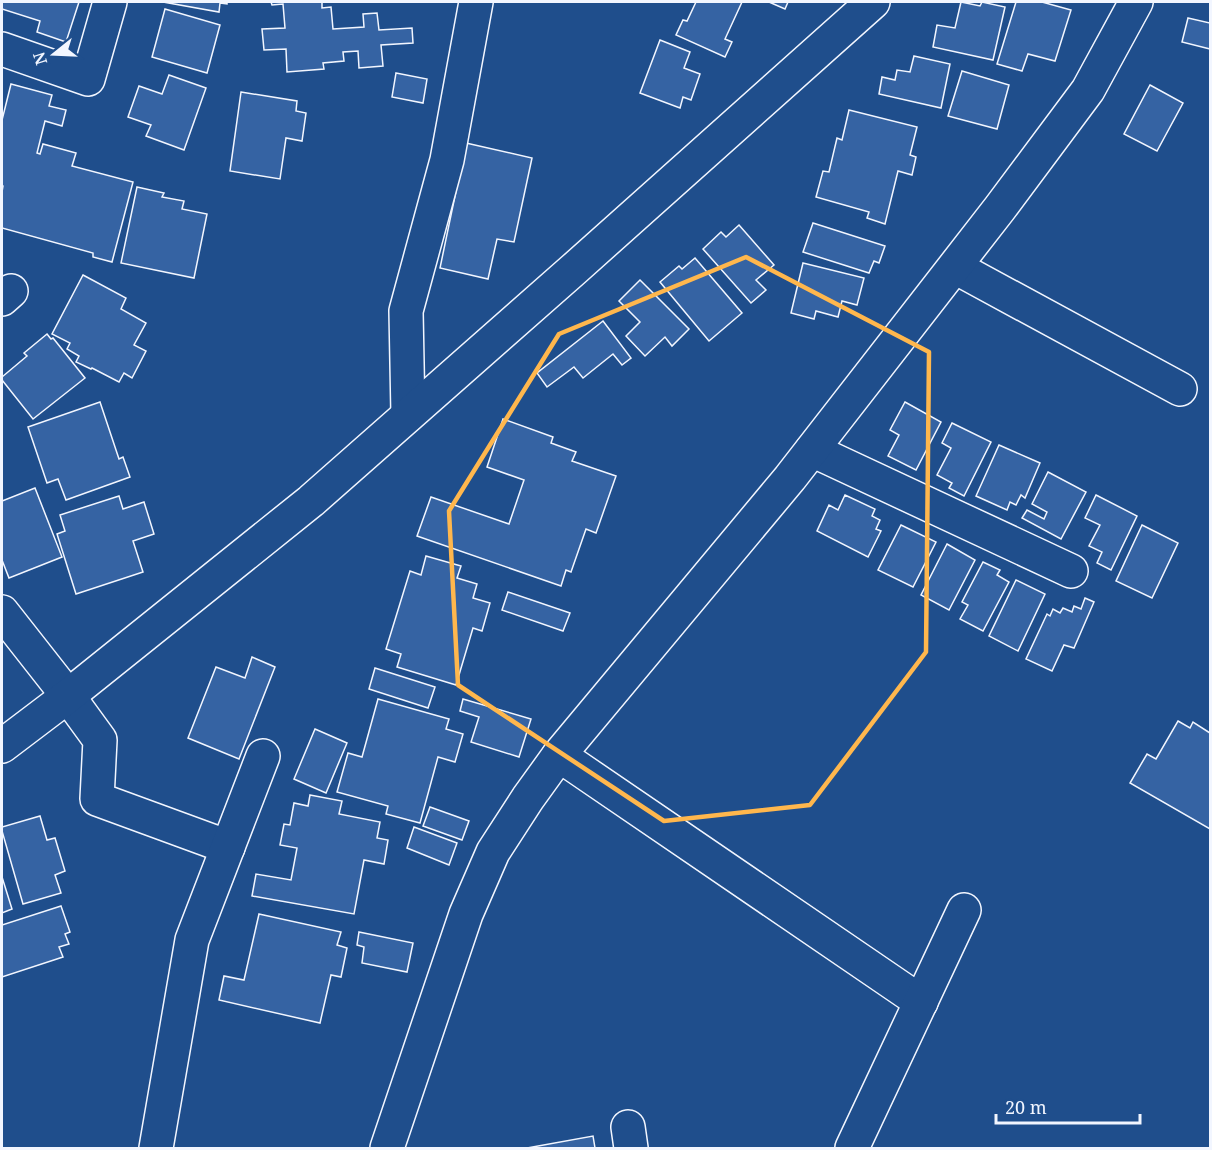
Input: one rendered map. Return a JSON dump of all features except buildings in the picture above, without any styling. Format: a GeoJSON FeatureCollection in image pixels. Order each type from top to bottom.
{"type":"FeatureCollection","features":[{"type":"Feature","properties":{"kind":"street"},"geometry":{"type":"LineString","coordinates":[[2,49],[88,79],[110,2]]}},
{"type":"Feature","properties":{"kind":"street"},"geometry":{"type":"LineString","coordinates":[[408,415],[406,311],[447,160],[476,2]]}},
{"type":"Feature","properties":{"kind":"street"},"geometry":{"type":"LineString","coordinates":[[2,746],[68,696],[311,501],[873,2]]}},
{"type":"Feature","properties":{"kind":"street"},"geometry":{"type":"LineString","coordinates":[[387,1149],[466,914],[493,852],[528,798],[559,754],[790,478],[955,267],[1088,90],[1136,2]]}},
{"type":"Feature","properties":{"kind":"street"},"geometry":{"type":"LineString","coordinates":[[955,267],[1180,389]]}},
{"type":"Feature","properties":{"kind":"street"},"geometry":{"type":"LineString","coordinates":[[812,450],[1071,571]]}},
{"type":"Feature","properties":{"kind":"street"},"geometry":{"type":"LineString","coordinates":[[2,612],[100,740],[97,799],[228,847]]}},
{"type":"Feature","properties":{"kind":"street"},"geometry":{"type":"LineString","coordinates":[[559,754],[921,1002]]}},
{"type":"Feature","properties":{"kind":"street"},"geometry":{"type":"LineString","coordinates":[[156,1149],[192,940],[263,756]]}},
{"type":"Feature","properties":{"kind":"street"},"geometry":{"type":"LineString","coordinates":[[852,1149],[964,910]]}},
{"type":"Feature","properties":{"kind":"highlighted area"},"geometry":{"type":"Polygon","coordinates":[[[746,257],[929,352],[926,652],[810,805],[664,821],[458,685],[449,511],[559,334],[746,257]]]}}]}
